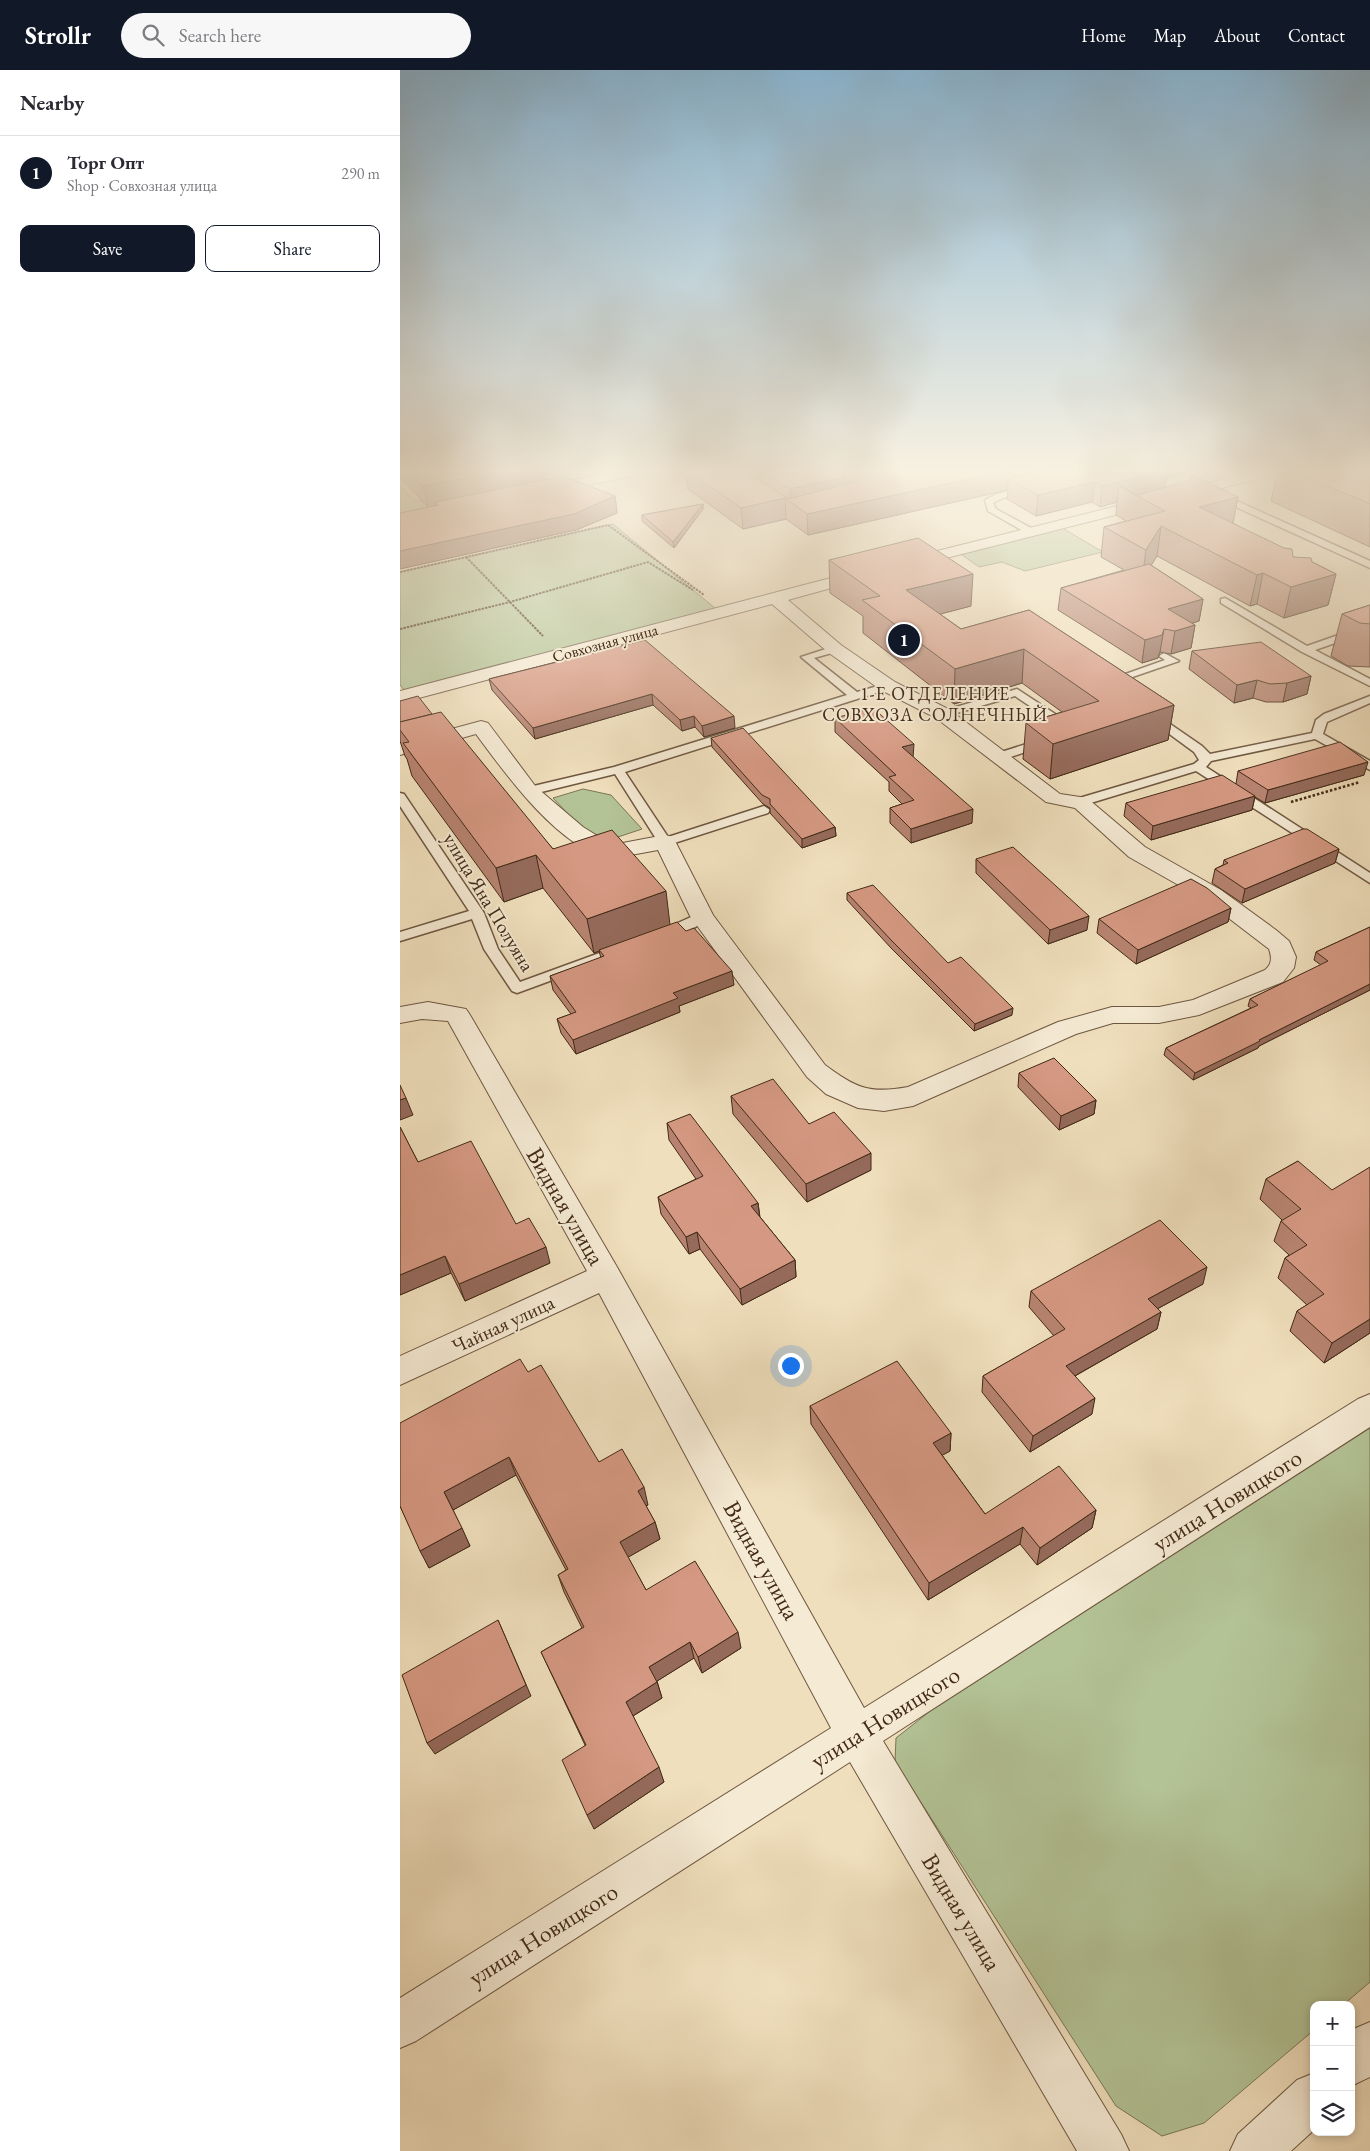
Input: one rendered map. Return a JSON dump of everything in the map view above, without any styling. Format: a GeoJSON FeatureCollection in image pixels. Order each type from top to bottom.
{"type":"FeatureCollection","features":[{"type":"Feature","properties":{"kind":"street","name":"Совхозная улица"},"geometry":{"type":"LineString","coordinates":[[400,697],[888,567]]}},
{"type":"Feature","properties":{"kind":"street"},"geometry":{"type":"LineString","coordinates":[[400,749],[481,727],[529,791],[575,832],[609,852],[665,842],[702,916],[816,1071],[836,1087],[858,1098],[884,1101],[913,1096],[1066,1028],[1112,1015],[1159,1015],[1199,1007],[1274,976],[1282,968],[1284,957],[1280,946],[1268,935],[1213,895],[1137,852],[1080,802],[1066,802],[1053,798],[944,714],[888,686],[835,649],[776,598]]}},
{"type":"Feature","properties":{"kind":"street","name":"Видная улица"},"geometry":{"type":"LineString","coordinates":[[400,1015],[418,1010],[439,1010],[456,1016],[606,1276],[857,1735],[1104,2151]]}},
{"type":"Feature","properties":{"kind":"street","name":"Чайная улица"},"geometry":{"type":"LineString","coordinates":[[400,1371],[606,1276]]}},
{"type":"Feature","properties":{"kind":"street","name":"улица Новицкого"},"geometry":{"type":"LineString","coordinates":[[400,2024],[1370,1409]]}},
{"type":"Feature","properties":{"kind":"street"},"geometry":{"type":"LineString","coordinates":[[1355,2058],[1370,2045]]}},
{"type":"Feature","properties":{"kind":"street"},"geometry":{"type":"LineString","coordinates":[[1255,2151],[1310,2101]]}},
{"type":"Feature","properties":{"kind":"lane"},"geometry":{"type":"LineString","coordinates":[[1225,602],[1306,650],[1370,683]]}},
{"type":"Feature","properties":{"kind":"lane"},"geometry":{"type":"LineString","coordinates":[[1306,650],[1370,627]]}},
{"type":"Feature","properties":{"kind":"lane"},"geometry":{"type":"LineString","coordinates":[[835,649],[806,657],[856,696]]}},
{"type":"Feature","properties":{"kind":"lane"},"geometry":{"type":"LineString","coordinates":[[1100,681],[1174,661],[1164,656]]}},
{"type":"Feature","properties":{"kind":"lane"},"geometry":{"type":"LineString","coordinates":[[1100,681],[1119,694]]}},
{"type":"Feature","properties":{"kind":"lane"},"geometry":{"type":"LineString","coordinates":[[529,791],[618,770],[888,686]]}},
{"type":"Feature","properties":{"kind":"lane"},"geometry":{"type":"LineString","coordinates":[[944,714],[1017,692],[1076,733],[999,757]]}},
{"type":"Feature","properties":{"kind":"lane"},"geometry":{"type":"LineString","coordinates":[[1317,735],[1322,720],[1370,699]]}},
{"type":"Feature","properties":{"kind":"lane"},"geometry":{"type":"LineString","coordinates":[[1143,710],[1198,749],[1204,755],[1201,763]]}},
{"type":"Feature","properties":{"kind":"lane"},"geometry":{"type":"LineString","coordinates":[[1080,802],[1201,763],[1317,735],[1370,766]]}},
{"type":"Feature","properties":{"kind":"lane"},"geometry":{"type":"LineString","coordinates":[[1201,763],[1262,810],[1307,836],[1370,879]]}},
{"type":"Feature","properties":{"kind":"lane"},"geometry":{"type":"LineString","coordinates":[[618,770],[665,842],[764,810]]}},
{"type":"Feature","properties":{"kind":"lane","name":"улица Яна Полуяна"},"geometry":{"type":"LineString","coordinates":[[400,797],[477,913],[491,949],[517,988],[684,927],[702,916]]}},
{"type":"Feature","properties":{"kind":"lane"},"geometry":{"type":"LineString","coordinates":[[400,937],[477,913]]}},
{"type":"Feature","properties":{"kind":"path"},"geometry":{"type":"LineString","coordinates":[[400,572],[422,567]]}},
{"type":"Feature","properties":{"kind":"path"},"geometry":{"type":"LineString","coordinates":[[476,567],[548,641]]}},
{"type":"Feature","properties":{"kind":"path"},"geometry":{"type":"LineString","coordinates":[[400,629],[510,602],[630,567]]}},
{"type":"Feature","properties":{"kind":"path"},"geometry":{"type":"LineString","coordinates":[[656,567],[706,598],[665,567]]}},
{"type":"Feature","properties":{"kind":"path"},"geometry":{"type":"LineString","coordinates":[[1262,810],[1361,782]]}},
{"type":"Feature","properties":{"kind":"green space"},"geometry":{"type":"Polygon","coordinates":[[[422,567],[665,567],[716,609],[405,691],[400,685],[400,572],[422,567]]]}},
{"type":"Feature","properties":{"kind":"green space"},"geometry":{"type":"Polygon","coordinates":[[[1015,567],[1041,567],[1025,571],[1015,567]]]}},
{"type":"Feature","properties":{"kind":"green space"},"geometry":{"type":"Polygon","coordinates":[[[583,789],[611,795],[642,829],[609,840],[584,831],[553,798],[583,789]]]}},
{"type":"Feature","properties":{"kind":"green space"},"geometry":{"type":"Polygon","coordinates":[[[1370,1428],[1370,1982],[1348,2001],[1310,2001],[1310,2033],[1204,2123],[1162,2136],[1116,2106],[895,1762],[896,1738],[929,1712],[1370,1428]]]}},
{"type":"Feature","properties":{"kind":"building"},"geometry":{"type":"Polygon","coordinates":[[[839,567],[962,567],[973,574],[906,590],[961,629],[1029,610],[1174,705],[1053,744],[1026,723],[1099,701],[1024,649],[955,669],[862,600],[880,596],[839,567]]]}},
{"type":"Feature","properties":{"kind":"building"},"geometry":{"type":"Polygon","coordinates":[[[1138,567],[1154,567],[1203,599],[1168,609],[1195,625],[1175,631],[1164,629],[1162,635],[1145,640],[1061,588],[1138,567]]]}},
{"type":"Feature","properties":{"kind":"building"},"geometry":{"type":"Polygon","coordinates":[[[1242,567],[1322,567],[1336,574],[1291,587],[1263,573],[1257,575],[1242,567]]]}},
{"type":"Feature","properties":{"kind":"building"},"geometry":{"type":"Polygon","coordinates":[[[1370,605],[1370,624],[1360,623],[1342,614],[1370,605]]]}},
{"type":"Feature","properties":{"kind":"building"},"geometry":{"type":"Polygon","coordinates":[[[645,640],[734,716],[702,726],[694,716],[680,720],[652,694],[533,728],[489,679],[645,640]]]}},
{"type":"Feature","properties":{"kind":"building"},"geometry":{"type":"Polygon","coordinates":[[[1261,642],[1311,676],[1287,683],[1270,684],[1257,680],[1237,685],[1192,651],[1261,642]]]}},
{"type":"Feature","properties":{"kind":"building"},"geometry":{"type":"Polygon","coordinates":[[[418,696],[432,714],[400,722],[400,701],[418,696]]]}},
{"type":"Feature","properties":{"kind":"building"},"geometry":{"type":"Polygon","coordinates":[[[873,708],[914,744],[902,747],[973,809],[911,829],[890,808],[914,800],[889,777],[896,775],[835,718],[873,708]]]}},
{"type":"Feature","properties":{"kind":"building"},"geometry":{"type":"Polygon","coordinates":[[[441,712],[553,849],[612,830],[666,891],[587,919],[536,855],[496,868],[403,743],[409,742],[400,730],[400,722],[441,712]]]}},
{"type":"Feature","properties":{"kind":"building"},"geometry":{"type":"Polygon","coordinates":[[[743,728],[835,827],[802,839],[770,804],[770,799],[762,795],[711,738],[743,728]]]}},
{"type":"Feature","properties":{"kind":"building"},"geometry":{"type":"Polygon","coordinates":[[[1340,742],[1368,762],[1268,790],[1238,771],[1340,742]]]}},
{"type":"Feature","properties":{"kind":"building"},"geometry":{"type":"Polygon","coordinates":[[[1222,775],[1255,796],[1153,826],[1126,803],[1222,775]]]}},
{"type":"Feature","properties":{"kind":"building"},"geometry":{"type":"Polygon","coordinates":[[[1307,829],[1339,849],[1245,889],[1215,869],[1228,863],[1224,860],[1307,829]]]}},
{"type":"Feature","properties":{"kind":"building"},"geometry":{"type":"Polygon","coordinates":[[[1013,847],[1089,916],[1050,930],[976,859],[1013,847]]]}},
{"type":"Feature","properties":{"kind":"building"},"geometry":{"type":"Polygon","coordinates":[[[1191,879],[1207,888],[1231,908],[1138,950],[1099,919],[1191,879]]]}},
{"type":"Feature","properties":{"kind":"building"},"geometry":{"type":"Polygon","coordinates":[[[873,885],[948,963],[961,957],[1013,1008],[975,1024],[847,893],[873,885]]]}},
{"type":"Feature","properties":{"kind":"building"},"geometry":{"type":"Polygon","coordinates":[[[677,922],[686,931],[694,928],[732,971],[673,993],[678,998],[573,1040],[557,1019],[576,1012],[550,976],[604,956],[599,950],[677,922]]]}},
{"type":"Feature","properties":{"kind":"building"},"geometry":{"type":"Polygon","coordinates":[[[1370,927],[1370,984],[1195,1073],[1166,1048],[1258,1005],[1250,999],[1328,961],[1316,952],[1370,927]]]}},
{"type":"Feature","properties":{"kind":"building"},"geometry":{"type":"Polygon","coordinates":[[[1054,1058],[1096,1100],[1061,1116],[1019,1073],[1054,1058]]]}},
{"type":"Feature","properties":{"kind":"building"},"geometry":{"type":"Polygon","coordinates":[[[773,1079],[809,1124],[834,1112],[871,1153],[806,1184],[731,1096],[773,1079]]]}},
{"type":"Feature","properties":{"kind":"building"},"geometry":{"type":"Polygon","coordinates":[[[400,1085],[406,1098],[400,1100],[400,1085]]]}},
{"type":"Feature","properties":{"kind":"building"},"geometry":{"type":"Polygon","coordinates":[[[690,1114],[758,1203],[751,1206],[795,1260],[740,1289],[697,1232],[686,1237],[658,1197],[703,1176],[667,1123],[690,1114]]]}},
{"type":"Feature","properties":{"kind":"building"},"geometry":{"type":"Polygon","coordinates":[[[400,1127],[418,1162],[471,1141],[516,1224],[529,1218],[546,1247],[459,1284],[445,1256],[400,1275],[400,1127]]]}},
{"type":"Feature","properties":{"kind":"building"},"geometry":{"type":"Polygon","coordinates":[[[1298,1161],[1332,1190],[1370,1167],[1370,1319],[1332,1343],[1297,1311],[1324,1294],[1285,1258],[1307,1245],[1281,1221],[1301,1209],[1266,1179],[1298,1161]]]}},
{"type":"Feature","properties":{"kind":"building"},"geometry":{"type":"Polygon","coordinates":[[[1160,1220],[1207,1267],[1148,1299],[1161,1312],[1066,1366],[1095,1398],[1033,1436],[983,1376],[1065,1329],[1031,1291],[1160,1220]]]}},
{"type":"Feature","properties":{"kind":"building"},"geometry":{"type":"Polygon","coordinates":[[[520,1359],[528,1372],[541,1365],[599,1462],[622,1449],[644,1487],[638,1491],[655,1522],[620,1542],[646,1590],[695,1561],[738,1632],[698,1657],[690,1642],[649,1667],[657,1682],[626,1702],[659,1767],[587,1815],[562,1760],[586,1745],[541,1652],[584,1627],[558,1575],[568,1569],[509,1457],[444,1492],[462,1528],[420,1551],[400,1506],[400,1423],[520,1359]]]}},
{"type":"Feature","properties":{"kind":"building"},"geometry":{"type":"Polygon","coordinates":[[[897,1361],[951,1433],[933,1443],[985,1514],[1059,1466],[1096,1510],[1040,1548],[1023,1527],[929,1583],[810,1406],[897,1361]]]}},
{"type":"Feature","properties":{"kind":"building"},"geometry":{"type":"Polygon","coordinates":[[[498,1620],[526,1685],[427,1743],[402,1675],[498,1620]]]}},
{"type":"Feature","properties":{"kind":"place","name":"Торг Опт"},"geometry":{"type":"Point","coordinates":[904,640]}},
{"type":"Feature","properties":{"kind":"district","name":"1-Е ОТДЕЛЕНИЕ СОВХОЗА СОЛНЕЧНЫЙ"},"geometry":{"type":"Point","coordinates":[935,703]}}]}
